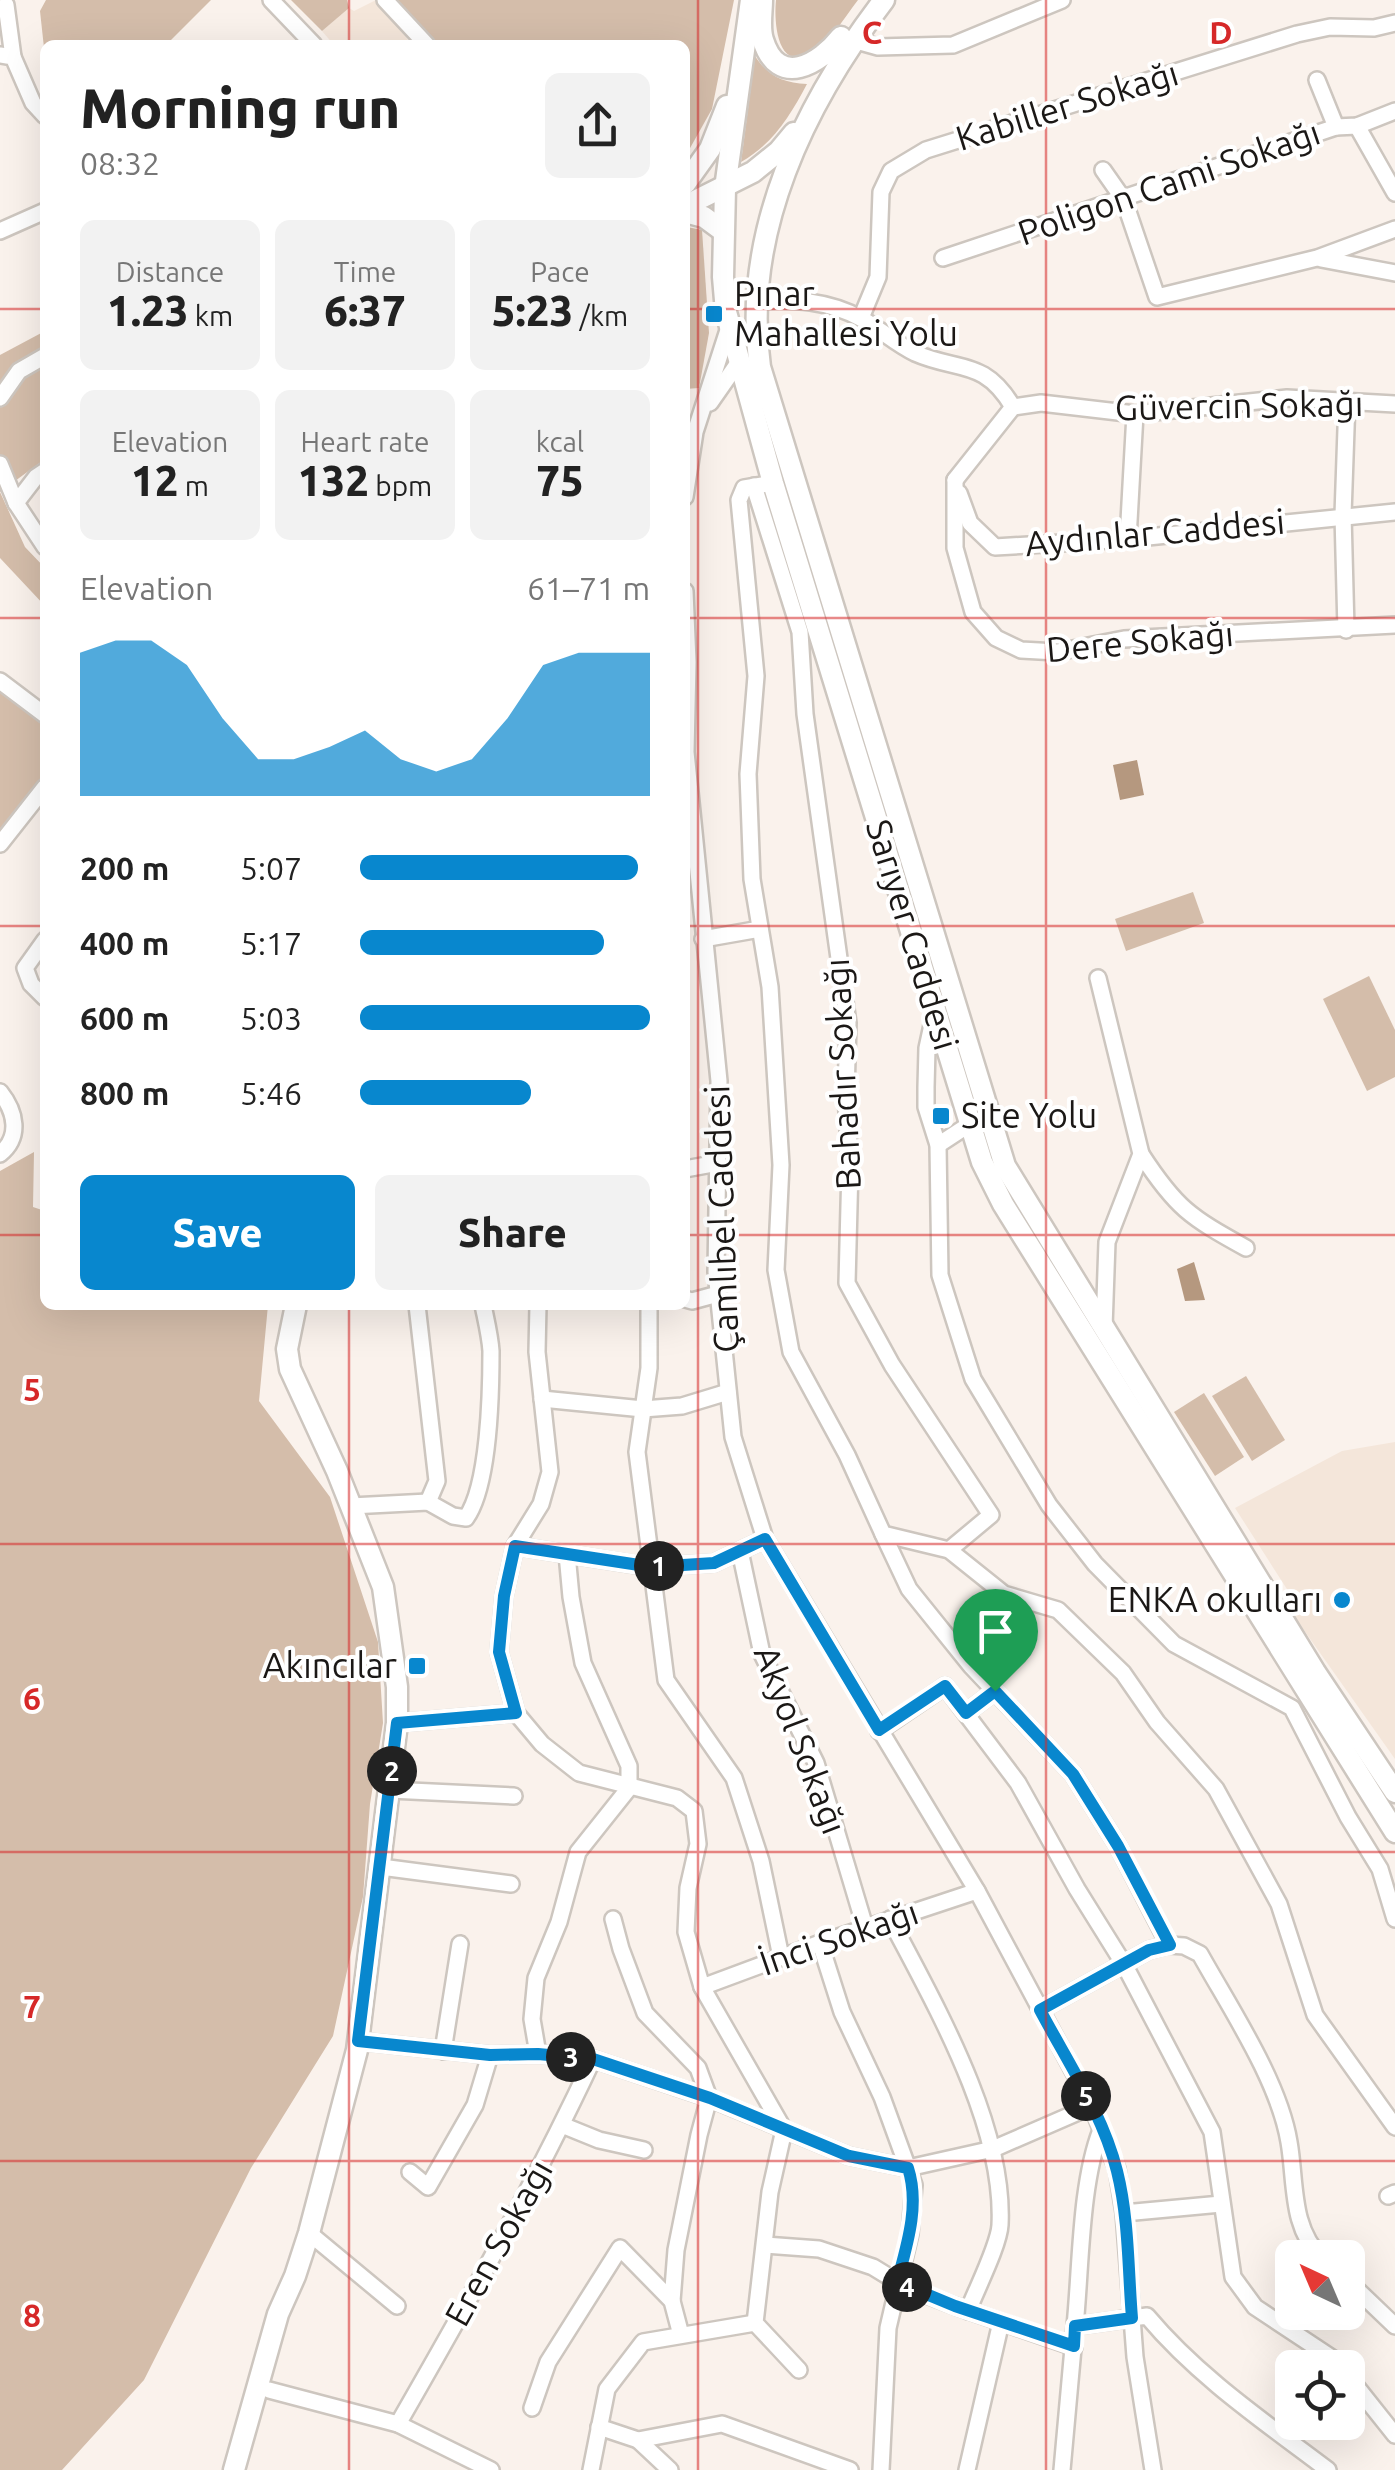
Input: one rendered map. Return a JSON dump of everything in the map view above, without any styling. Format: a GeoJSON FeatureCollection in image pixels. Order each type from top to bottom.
{"type":"FeatureCollection","features":[{"type":"Feature","properties":{"kind":"main road","name":"Sarıyer Caddesi"},"geometry":{"type":"LineString","coordinates":[[751,0],[725,188],[723,276],[729,326],[764,485],[982,1162],[1003,1204],[1395,1832]]}},
{"type":"Feature","properties":{"kind":"main road"},"geometry":{"type":"LineString","coordinates":[[762,0],[762,38],[774,58],[795,68],[822,59],[850,27],[884,0]]}},
{"type":"Feature","properties":{"kind":"main road","name":"Sarıyer Caddesi"},"geometry":{"type":"LineString","coordinates":[[884,0],[853,40],[808,116],[773,212],[754,328],[767,392],[986,1109],[1014,1186],[1315,1672],[1395,1792]]}},
{"type":"Feature","properties":{"kind":"main road"},"geometry":{"type":"LineString","coordinates":[[690,177],[710,149],[738,87]]}},
{"type":"Feature","properties":{"kind":"main road"},"geometry":{"type":"LineString","coordinates":[[690,206],[766,162],[808,116]]}},
{"type":"Feature","properties":{"kind":"main road"},"geometry":{"type":"LineString","coordinates":[[690,211],[723,231]]}},
{"type":"Feature","properties":{"kind":"main road"},"geometry":{"type":"LineString","coordinates":[[738,363],[754,328]]}},
{"type":"Feature","properties":{"kind":"main road"},"geometry":{"type":"LineString","coordinates":[[970,1124],[986,1109]]}},
{"type":"Feature","properties":{"kind":"main road"},"geometry":{"type":"LineString","coordinates":[[234,2470],[278,2314],[309,2232],[358,2041],[397,1723],[397,1687],[382,1587],[351,1506],[290,1370],[286,1349],[295,1310]]}},
{"type":"Feature","properties":{"kind":"main road"},"geometry":{"type":"LineString","coordinates":[[247,2470],[290,2316],[295,2276]]}},
{"type":"Feature","properties":{"kind":"street"},"geometry":{"type":"LineString","coordinates":[[271,0],[309,40]]}},
{"type":"Feature","properties":{"kind":"street"},"geometry":{"type":"LineString","coordinates":[[385,0],[421,40]]}},
{"type":"Feature","properties":{"kind":"street"},"geometry":{"type":"LineString","coordinates":[[853,40],[878,46],[953,44],[1062,0]]}},
{"type":"Feature","properties":{"kind":"street"},"geometry":{"type":"LineString","coordinates":[[6,6],[6,56],[40,111]]}},
{"type":"Feature","properties":{"kind":"street","name":"Kabiller Sokağı"},"geometry":{"type":"LineString","coordinates":[[861,318],[878,277],[880,192],[891,171],[926,150],[1298,34],[1330,27],[1374,28],[1395,23]]}},
{"type":"Feature","properties":{"kind":"street"},"geometry":{"type":"LineString","coordinates":[[1316,80],[1336,127]]}},
{"type":"Feature","properties":{"kind":"street","name":"Poligon Cami Sokağı"},"geometry":{"type":"LineString","coordinates":[[944,258],[1336,127],[1357,126],[1395,111]]}},
{"type":"Feature","properties":{"kind":"street"},"geometry":{"type":"LineString","coordinates":[[1357,126],[1395,193]]}},
{"type":"Feature","properties":{"kind":"street"},"geometry":{"type":"LineString","coordinates":[[1103,170],[1124,200],[1157,298],[1317,258],[1395,229]]}},
{"type":"Feature","properties":{"kind":"street"},"geometry":{"type":"LineString","coordinates":[[0,230],[40,213]]}},
{"type":"Feature","properties":{"kind":"street"},"geometry":{"type":"LineString","coordinates":[[1317,258],[1395,274]]}},
{"type":"Feature","properties":{"kind":"street"},"geometry":{"type":"LineString","coordinates":[[756,301],[799,299],[830,305],[861,318],[914,352],[975,368],[1002,388],[1013,407],[955,480]]}},
{"type":"Feature","properties":{"kind":"street"},"geometry":{"type":"LineString","coordinates":[[690,467],[696,432],[729,326]]}},
{"type":"Feature","properties":{"kind":"street"},"geometry":{"type":"LineString","coordinates":[[0,398],[19,371],[40,359]]}},
{"type":"Feature","properties":{"kind":"street"},"geometry":{"type":"LineString","coordinates":[[704,410],[738,363]]}},
{"type":"Feature","properties":{"kind":"street","name":"Güvercin Sokağı"},"geometry":{"type":"LineString","coordinates":[[1013,407],[1041,403],[1134,414],[1287,398],[1395,404]]}},
{"type":"Feature","properties":{"kind":"street"},"geometry":{"type":"LineString","coordinates":[[1346,400],[1346,630]]}},
{"type":"Feature","properties":{"kind":"street"},"geometry":{"type":"LineString","coordinates":[[1128,538],[1134,414]]}},
{"type":"Feature","properties":{"kind":"street"},"geometry":{"type":"LineString","coordinates":[[0,464],[16,503],[40,539]]}},
{"type":"Feature","properties":{"kind":"street"},"geometry":{"type":"LineString","coordinates":[[16,503],[40,475]]}},
{"type":"Feature","properties":{"kind":"street","name":"Aydınlar Caddesi"},"geometry":{"type":"LineString","coordinates":[[955,480],[970,522],[995,548],[1395,512]]}},
{"type":"Feature","properties":{"kind":"street","name":"Dere Sokağı"},"geometry":{"type":"LineString","coordinates":[[955,480],[955,548],[973,612],[996,638],[1021,650],[1057,652],[1124,638],[1395,625]]}},
{"type":"Feature","properties":{"kind":"street"},"geometry":{"type":"LineString","coordinates":[[764,485],[744,488],[739,500],[756,676],[748,774],[752,879],[770,988],[781,1165],[776,1270],[791,1352],[847,1455],[909,1589],[995,1691],[1073,1774],[1118,1846],[1170,1945]]}},
{"type":"Feature","properties":{"kind":"street","name":"Bahadır Sokağı"},"geometry":{"type":"LineString","coordinates":[[764,485],[800,632],[804,714],[848,1023],[847,1283],[892,1366],[991,1515],[949,1550]]}},
{"type":"Feature","properties":{"kind":"street"},"geometry":{"type":"LineString","coordinates":[[0,681],[40,711]]}},
{"type":"Feature","properties":{"kind":"street"},"geometry":{"type":"LineString","coordinates":[[0,844],[40,792]]}},
{"type":"Feature","properties":{"kind":"street","name":"Çamlıbel Caddesi"},"geometry":{"type":"LineString","coordinates":[[690,800],[719,1080],[718,1294],[733,1437],[765,1539],[977,1891],[1092,2106],[1117,2169],[1153,2470]]}},
{"type":"Feature","properties":{"kind":"street"},"geometry":{"type":"LineString","coordinates":[[690,870],[695,859]]}},
{"type":"Feature","properties":{"kind":"street"},"geometry":{"type":"LineString","coordinates":[[703,940],[760,930]]}},
{"type":"Feature","properties":{"kind":"street"},"geometry":{"type":"LineString","coordinates":[[40,947],[25,968],[31,984],[40,993]]}},
{"type":"Feature","properties":{"kind":"street"},"geometry":{"type":"LineString","coordinates":[[1098,978],[1141,1154],[1168,1196],[1196,1220],[1246,1248]]}},
{"type":"Feature","properties":{"kind":"street"},"geometry":{"type":"LineString","coordinates":[[935,1009],[927,1048],[926,1106],[938,1146],[940,1275],[973,1379],[1049,1505],[1095,1564],[1174,1644],[1292,1708],[1380,1869],[1395,1920]]}},
{"type":"Feature","properties":{"kind":"street"},"geometry":{"type":"LineString","coordinates":[[0,1092],[16,1126],[11,1146],[0,1154]]}},
{"type":"Feature","properties":{"kind":"street"},"geometry":{"type":"LineString","coordinates":[[938,1146],[970,1124]]}},
{"type":"Feature","properties":{"kind":"street"},"geometry":{"type":"LineString","coordinates":[[1104,1328],[1107,1242],[1141,1154]]}},
{"type":"Feature","properties":{"kind":"street"},"geometry":{"type":"LineString","coordinates":[[690,1168],[718,1163]]}},
{"type":"Feature","properties":{"kind":"street"},"geometry":{"type":"LineString","coordinates":[[690,1300],[718,1294]]}},
{"type":"Feature","properties":{"kind":"street"},"geometry":{"type":"LineString","coordinates":[[418,1310],[438,1481],[428,1502]]}},
{"type":"Feature","properties":{"kind":"street"},"geometry":{"type":"LineString","coordinates":[[351,1506],[428,1502],[453,1516],[466,1518],[476,1504],[483,1468],[491,1348],[484,1310]]}},
{"type":"Feature","properties":{"kind":"street"},"geometry":{"type":"LineString","coordinates":[[538,1310],[537,1352],[550,1472],[542,1504],[515,1546],[504,1596],[499,1652],[516,1713],[542,1744],[579,1772],[677,1798],[694,1811],[698,1844],[688,1888],[686,1932],[702,1986],[720,2023],[784,2130],[770,2192],[755,2323]]}},
{"type":"Feature","properties":{"kind":"street"},"geometry":{"type":"LineString","coordinates":[[649,1310],[649,1368],[637,1452],[666,1680],[734,1778],[761,1861],[781,1957]]}},
{"type":"Feature","properties":{"kind":"street"},"geometry":{"type":"LineString","coordinates":[[542,1399],[643,1410],[682,1406],[728,1392]]}},
{"type":"Feature","properties":{"kind":"street"},"geometry":{"type":"LineString","coordinates":[[883,1534],[949,1550],[1004,1594],[1058,1610],[1123,1672],[1156,1722],[1216,1789],[1279,1904],[1315,2015],[1393,2119]]}},
{"type":"Feature","properties":{"kind":"street"},"geometry":{"type":"LineString","coordinates":[[515,1546],[652,1567],[714,1563],[765,1539]]}},
{"type":"Feature","properties":{"kind":"street","name":"Akyol Sokağı"},"geometry":{"type":"LineString","coordinates":[[740,1550],[762,1654],[816,1763],[864,1927]]}},
{"type":"Feature","properties":{"kind":"street"},"geometry":{"type":"LineString","coordinates":[[538,2054],[532,2018],[536,1978],[559,1922],[578,1852],[629,1788],[629,1766],[583,1663],[567,1554]]}},
{"type":"Feature","properties":{"kind":"street"},"geometry":{"type":"LineString","coordinates":[[879,1730],[945,1686],[1018,1783],[1125,1966],[1212,2132],[1234,2277],[1255,2307],[1321,2350]]}},
{"type":"Feature","properties":{"kind":"street"},"geometry":{"type":"LineString","coordinates":[[966,1713],[995,1691]]}},
{"type":"Feature","properties":{"kind":"street"},"geometry":{"type":"LineString","coordinates":[[397,1723],[516,1713]]}},
{"type":"Feature","properties":{"kind":"street"},"geometry":{"type":"LineString","coordinates":[[390,1790],[514,1796]]}},
{"type":"Feature","properties":{"kind":"street"},"geometry":{"type":"LineString","coordinates":[[381,1867],[510,1884]]}},
{"type":"Feature","properties":{"kind":"street","name":"İnci Sokağı"},"geometry":{"type":"LineString","coordinates":[[702,1986],[977,1891]]}},
{"type":"Feature","properties":{"kind":"street"},"geometry":{"type":"LineString","coordinates":[[890,1918],[950,2032],[992,2149],[1000,2228],[968,2311]]}},
{"type":"Feature","properties":{"kind":"street"},"geometry":{"type":"LineString","coordinates":[[613,1919],[645,2012],[698,2068],[710,2098],[676,2250],[672,2301],[681,2335]]}},
{"type":"Feature","properties":{"kind":"street"},"geometry":{"type":"LineString","coordinates":[[820,1943],[842,2012],[882,2097],[914,2185],[910,2234],[888,2328],[880,2470]]}},
{"type":"Feature","properties":{"kind":"street"},"geometry":{"type":"LineString","coordinates":[[443,2050],[460,1944]]}},
{"type":"Feature","properties":{"kind":"street"},"geometry":{"type":"LineString","coordinates":[[1040,2010],[1149,1950],[1184,1946],[1200,1954],[1265,2072],[1289,2138],[1303,2235],[1307,2240]]}},
{"type":"Feature","properties":{"kind":"street"},"geometry":{"type":"LineString","coordinates":[[358,2041],[490,2055],[593,2059],[710,2098],[849,2156],[908,2168],[992,2149],[1092,2106]]}},
{"type":"Feature","properties":{"kind":"street"},"geometry":{"type":"LineString","coordinates":[[410,2172],[428,2188],[475,2105],[490,2055]]}},
{"type":"Feature","properties":{"kind":"street","name":"Eren Sokağı"},"geometry":{"type":"LineString","coordinates":[[398,2424],[491,2261],[593,2059]]}},
{"type":"Feature","properties":{"kind":"street"},"geometry":{"type":"LineString","coordinates":[[562,2125],[599,2140],[644,2150]]}},
{"type":"Feature","properties":{"kind":"street"},"geometry":{"type":"LineString","coordinates":[[1062,2470],[1093,2150],[1101,2130]]}},
{"type":"Feature","properties":{"kind":"street"},"geometry":{"type":"LineString","coordinates":[[1124,2213],[1221,2204]]}},
{"type":"Feature","properties":{"kind":"street"},"geometry":{"type":"LineString","coordinates":[[309,2232],[397,2306]]}},
{"type":"Feature","properties":{"kind":"street"},"geometry":{"type":"LineString","coordinates":[[766,2245],[819,2249],[873,2267],[897,2282],[968,2311],[1074,2346]]}},
{"type":"Feature","properties":{"kind":"street"},"geometry":{"type":"LineString","coordinates":[[532,2408],[548,2362],[620,2248],[672,2301]]}},
{"type":"Feature","properties":{"kind":"street"},"geometry":{"type":"LineString","coordinates":[[1365,2297],[1395,2326]]}},
{"type":"Feature","properties":{"kind":"street"},"geometry":{"type":"LineString","coordinates":[[1075,2326],[1148,2316],[1166,2338],[1238,2402],[1328,2470]]}},
{"type":"Feature","properties":{"kind":"street"},"geometry":{"type":"LineString","coordinates":[[966,2470],[1001,2322]]}},
{"type":"Feature","properties":{"kind":"street"},"geometry":{"type":"LineString","coordinates":[[591,2470],[607,2389],[643,2342],[755,2323]]}},
{"type":"Feature","properties":{"kind":"street"},"geometry":{"type":"LineString","coordinates":[[755,2323],[799,2370]]}},
{"type":"Feature","properties":{"kind":"street"},"geometry":{"type":"LineString","coordinates":[[269,2390],[398,2424],[491,2470]]}},
{"type":"Feature","properties":{"kind":"street"},"geometry":{"type":"LineString","coordinates":[[1365,2398],[1395,2436]]}},
{"type":"Feature","properties":{"kind":"street"},"geometry":{"type":"LineString","coordinates":[[638,2440],[722,2424],[850,2470]]}},
{"type":"Feature","properties":{"kind":"street"},"geometry":{"type":"LineString","coordinates":[[600,2427],[638,2440],[670,2470]]}},
{"type":"Feature","properties":{"kind":"shaded area"},"geometry":{"type":"Polygon","coordinates":[[[46,0],[211,0],[171,40],[43,40],[40,11],[46,0]]]}},
{"type":"Feature","properties":{"kind":"shaded area"},"geometry":{"type":"Polygon","coordinates":[[[291,0],[347,0],[349,8],[322,31],[291,0]]]}},
{"type":"Feature","properties":{"kind":"shaded area"},"geometry":{"type":"Polygon","coordinates":[[[383,0],[408,40],[330,40],[322,31],[349,8],[354,11],[383,0]]]}},
{"type":"Feature","properties":{"kind":"shaded area"},"geometry":{"type":"Polygon","coordinates":[[[395,0],[734,0],[712,109],[690,148],[690,40],[427,40],[395,0]]]}},
{"type":"Feature","properties":{"kind":"shaded area"},"geometry":{"type":"Polygon","coordinates":[[[776,0],[858,0],[824,43],[799,58],[790,56],[780,41],[776,0]]]}},
{"type":"Feature","properties":{"kind":"shaded area"},"geometry":{"type":"Polygon","coordinates":[[[755,56],[777,77],[807,84],[780,128],[741,162],[755,56]]]}},
{"type":"Feature","properties":{"kind":"shaded area"},"geometry":{"type":"Polygon","coordinates":[[[690,228],[702,230],[709,333],[699,388],[690,389],[690,228]]]}},
{"type":"Feature","properties":{"kind":"shaded area"},"geometry":{"type":"Polygon","coordinates":[[[40,334],[40,463],[0,492],[0,355],[40,334]]]}},
{"type":"Feature","properties":{"kind":"shaded area"},"geometry":{"type":"Polygon","coordinates":[[[0,492],[25,547],[40,563],[40,601],[0,558],[0,492]]]}},
{"type":"Feature","properties":{"kind":"shaded area"},"geometry":{"type":"Polygon","coordinates":[[[0,691],[40,720],[40,785],[0,837],[0,691]]]}},
{"type":"Feature","properties":{"kind":"shaded area"},"geometry":{"type":"Polygon","coordinates":[[[1137,760],[1144,795],[1120,800],[1113,765],[1137,760]]]}},
{"type":"Feature","properties":{"kind":"shaded area"},"geometry":{"type":"Polygon","coordinates":[[[1193,892],[1204,923],[1126,951],[1115,919],[1193,892]]]}},
{"type":"Feature","properties":{"kind":"shaded area"},"geometry":{"type":"Polygon","coordinates":[[[1369,976],[1395,1030],[1395,1077],[1367,1091],[1323,999],[1369,976]]]}},
{"type":"Feature","properties":{"kind":"shaded area"},"geometry":{"type":"Polygon","coordinates":[[[34,1152],[33,1207],[40,1209],[40,1310],[268,1310],[259,1401],[330,1497],[378,1642],[383,1723],[370,1804],[363,1897],[333,2036],[251,2168],[144,2380],[62,2470],[0,2470],[0,1171],[34,1152]]]}},
{"type":"Feature","properties":{"kind":"shaded area"},"geometry":{"type":"Polygon","coordinates":[[[1194,1262],[1205,1300],[1185,1301],[1177,1269],[1194,1262]]]}},
{"type":"Feature","properties":{"kind":"shaded area"},"geometry":{"type":"Polygon","coordinates":[[[1246,1376],[1285,1440],[1252,1461],[1212,1396],[1246,1376]]]}},
{"type":"Feature","properties":{"kind":"shaded area"},"geometry":{"type":"Polygon","coordinates":[[[1204,1393],[1244,1457],[1215,1476],[1174,1412],[1204,1393]]]}},
{"type":"Feature","properties":{"kind":"shaded area","name":"ENKA okulları"},"geometry":{"type":"Polygon","coordinates":[[[1395,1442],[1395,1759],[1284,1602],[1292,1597],[1235,1508],[1342,1451],[1395,1442]]]}},
{"type":"Feature","properties":{"kind":"place","name":"Pınar Mahallesi Yolu"},"geometry":{"type":"Point","coordinates":[714,314]}},
{"type":"Feature","properties":{"kind":"place","name":"Site Yolu"},"geometry":{"type":"Point","coordinates":[941,1116]}},
{"type":"Feature","properties":{"kind":"place","name":"ENKA okulları"},"geometry":{"type":"Point","coordinates":[1342,1600]}},
{"type":"Feature","properties":{"kind":"place","name":"Akıncılar"},"geometry":{"type":"Point","coordinates":[417,1666]}},
{"type":"Feature","properties":{"kind":"route"},"geometry":{"type":"LineString","coordinates":[[765,1539],[879,1730],[945,1686],[966,1713],[995,1691],[1073,1774],[1118,1846],[1170,1945],[1149,1950],[1040,2010],[1092,2106],[1117,2169],[1132,2318],[1075,2326],[1074,2346],[897,2282],[910,2234],[914,2185],[908,2168],[849,2156],[710,2098],[593,2059],[490,2055],[358,2041],[397,1723],[516,1713],[499,1652],[504,1596],[515,1546],[652,1567],[714,1563],[765,1539]]}}]}
